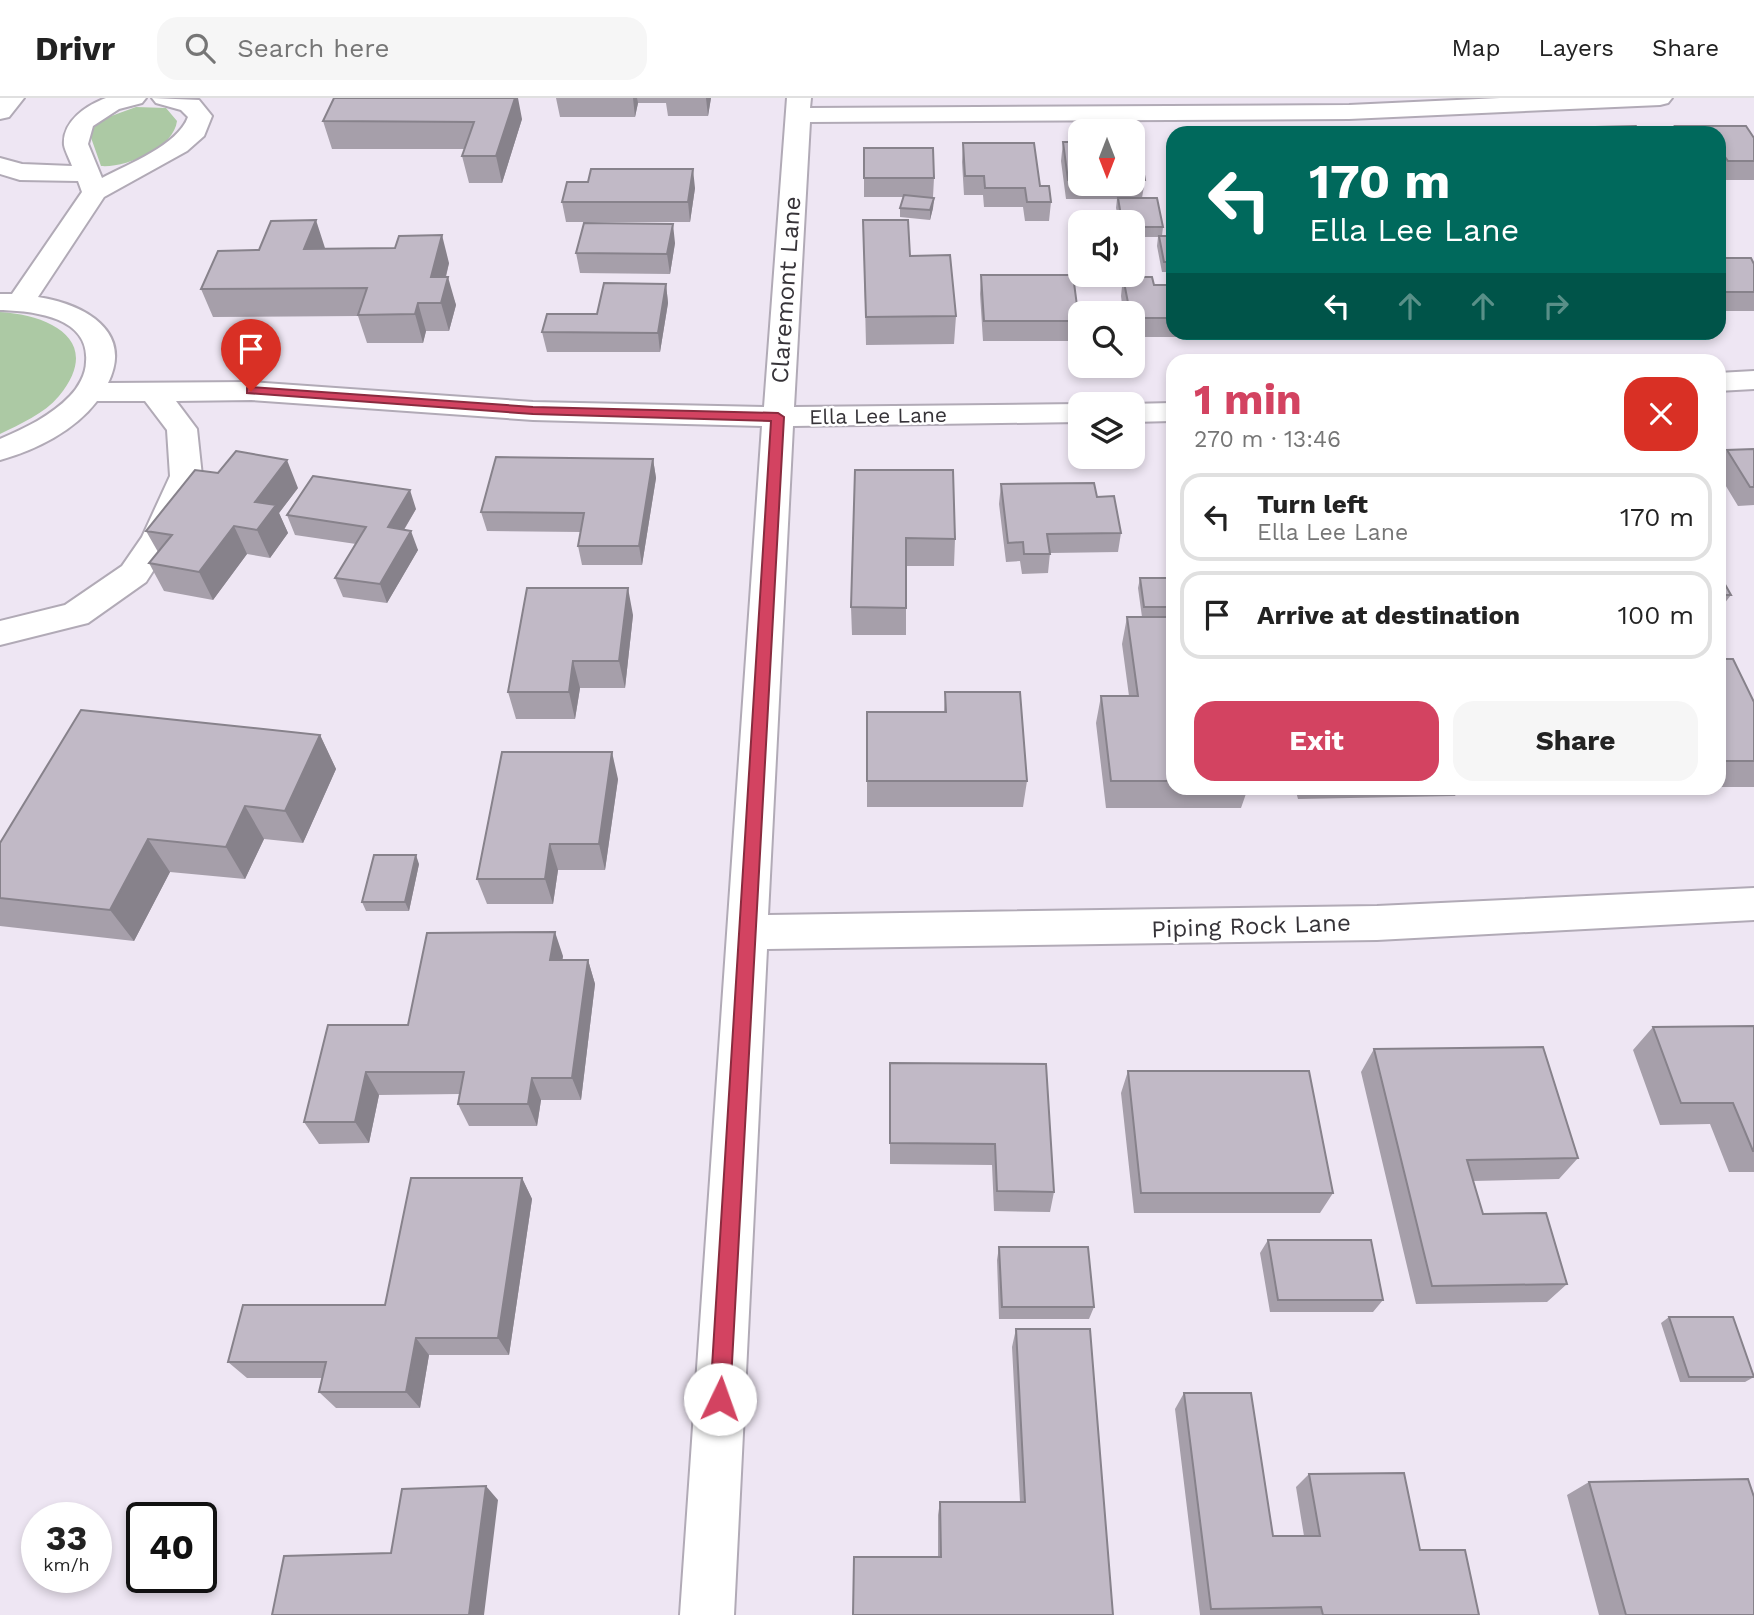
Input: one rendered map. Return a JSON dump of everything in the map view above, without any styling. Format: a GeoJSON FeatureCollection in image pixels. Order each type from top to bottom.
{"type":"FeatureCollection","features":[{"type":"Feature","properties":{"kind":"street"},"geometry":{"type":"LineString","coordinates":[[0,112],[12,98]]}},
{"type":"Feature","properties":{"kind":"street"},"geometry":{"type":"LineString","coordinates":[[91,183],[76,144],[82,122],[111,104],[134,98]]}},
{"type":"Feature","properties":{"kind":"street"},"geometry":{"type":"LineString","coordinates":[[0,450],[30,438],[64,416],[89,392],[102,365],[100,341],[85,321],[57,307],[10,301],[91,183],[178,146],[195,131],[200,116],[190,105],[164,98]]}},
{"type":"Feature","properties":{"kind":"street"},"geometry":{"type":"LineString","coordinates":[[799,107],[1170,116],[1349,112],[1660,98]]}},
{"type":"Feature","properties":{"kind":"street","name":"Claremont Lane"},"geometry":{"type":"LineString","coordinates":[[707,1615],[799,107]]}},
{"type":"Feature","properties":{"kind":"street"},"geometry":{"type":"LineString","coordinates":[[0,166],[91,183]]}},
{"type":"Feature","properties":{"kind":"street"},"geometry":{"type":"LineString","coordinates":[[1726,382],[1754,380]]}},
{"type":"Feature","properties":{"kind":"street"},"geometry":{"type":"LineString","coordinates":[[0,633],[76,614],[135,573],[157,540],[186,476],[182,429],[154,391]]}},
{"type":"Feature","properties":{"kind":"street","name":"Ella Lee Lane"},"geometry":{"type":"LineString","coordinates":[[89,392],[251,391],[533,411],[778,417],[1068,413]]}},
{"type":"Feature","properties":{"kind":"street"},"geometry":{"type":"LineString","coordinates":[[1145,413],[1166,412]]}},
{"type":"Feature","properties":{"kind":"street","name":"Piping Rock Lane"},"geometry":{"type":"LineString","coordinates":[[748,932],[1165,929],[1651,911],[1754,904]]}},
{"type":"Feature","properties":{"kind":"green space"},"geometry":{"type":"Polygon","coordinates":[[[136,107],[166,108],[177,121],[174,131],[158,148],[135,160],[101,166],[89,132],[103,119],[136,107]]]}},
{"type":"Feature","properties":{"kind":"green space"},"geometry":{"type":"Polygon","coordinates":[[[0,312],[19,314],[53,325],[66,334],[74,346],[76,360],[71,377],[53,402],[31,418],[0,434],[0,312]]]}},
{"type":"Feature","properties":{"kind":"building"},"geometry":{"type":"Polygon","coordinates":[[[334,98],[515,98],[496,156],[462,156],[474,122],[323,121],[334,98]]]}},
{"type":"Feature","properties":{"kind":"building"},"geometry":{"type":"Polygon","coordinates":[[[1726,126],[1746,126],[1754,138],[1754,161],[1728,161],[1726,126]]]}},
{"type":"Feature","properties":{"kind":"building"},"geometry":{"type":"Polygon","coordinates":[[[1063,142],[1068,142],[1068,180],[1063,142]]]}},
{"type":"Feature","properties":{"kind":"building"},"geometry":{"type":"Polygon","coordinates":[[[963,143],[1034,143],[1040,186],[1049,186],[1051,202],[1027,202],[1025,188],[985,188],[984,176],[965,176],[963,143]]]}},
{"type":"Feature","properties":{"kind":"building"},"geometry":{"type":"Polygon","coordinates":[[[864,148],[933,148],[934,178],[864,178],[864,148]]]}},
{"type":"Feature","properties":{"kind":"building"},"geometry":{"type":"Polygon","coordinates":[[[591,169],[693,169],[688,202],[562,202],[567,182],[588,182],[591,169]]]}},
{"type":"Feature","properties":{"kind":"building"},"geometry":{"type":"Polygon","coordinates":[[[904,195],[934,198],[930,210],[900,208],[904,195]]]}},
{"type":"Feature","properties":{"kind":"building"},"geometry":{"type":"Polygon","coordinates":[[[1118,198],[1157,198],[1163,227],[1145,227],[1145,210],[1120,210],[1118,198]]]}},
{"type":"Feature","properties":{"kind":"building"},"geometry":{"type":"Polygon","coordinates":[[[316,220],[304,249],[395,248],[399,236],[442,235],[431,277],[448,277],[441,303],[418,303],[415,314],[358,315],[367,288],[201,289],[218,251],[259,250],[271,221],[316,220]]]}},
{"type":"Feature","properties":{"kind":"building"},"geometry":{"type":"Polygon","coordinates":[[[863,220],[908,220],[910,256],[950,255],[956,316],[866,317],[863,220]]]}},
{"type":"Feature","properties":{"kind":"building"},"geometry":{"type":"Polygon","coordinates":[[[584,223],[673,224],[667,254],[576,253],[584,223]]]}},
{"type":"Feature","properties":{"kind":"building"},"geometry":{"type":"Polygon","coordinates":[[[1159,236],[1166,236],[1164,262],[1159,236]]]}},
{"type":"Feature","properties":{"kind":"building"},"geometry":{"type":"Polygon","coordinates":[[[1726,258],[1751,258],[1754,264],[1754,292],[1726,292],[1726,258]]]}},
{"type":"Feature","properties":{"kind":"building"},"geometry":{"type":"Polygon","coordinates":[[[981,275],[1068,275],[1068,287],[1075,287],[1076,301],[1068,301],[1068,321],[984,321],[981,275]]]}},
{"type":"Feature","properties":{"kind":"building"},"geometry":{"type":"Polygon","coordinates":[[[1145,277],[1152,277],[1154,285],[1166,285],[1166,318],[1145,318],[1145,301],[1128,301],[1125,287],[1145,287],[1145,277]]]}},
{"type":"Feature","properties":{"kind":"building"},"geometry":{"type":"Polygon","coordinates":[[[604,283],[666,284],[658,333],[542,332],[547,314],[597,314],[604,283]]]}},
{"type":"Feature","properties":{"kind":"building"},"geometry":{"type":"Polygon","coordinates":[[[1754,449],[1754,487],[1750,487],[1727,450],[1754,449]]]}},
{"type":"Feature","properties":{"kind":"building"},"geometry":{"type":"Polygon","coordinates":[[[236,451],[287,460],[255,502],[276,505],[257,530],[234,526],[199,572],[149,563],[172,535],[146,531],[195,470],[218,473],[236,451]]]}},
{"type":"Feature","properties":{"kind":"building"},"geometry":{"type":"Polygon","coordinates":[[[496,457],[653,459],[639,546],[578,546],[584,513],[481,512],[496,457]]]}},
{"type":"Feature","properties":{"kind":"building"},"geometry":{"type":"Polygon","coordinates":[[[855,470],[953,470],[955,539],[906,538],[906,608],[851,607],[855,470]]]}},
{"type":"Feature","properties":{"kind":"building"},"geometry":{"type":"Polygon","coordinates":[[[313,476],[410,490],[388,527],[411,531],[380,584],[335,578],[366,527],[287,515],[313,476]]]}},
{"type":"Feature","properties":{"kind":"building"},"geometry":{"type":"Polygon","coordinates":[[[1094,483],[1097,497],[1114,496],[1121,533],[1047,534],[1050,554],[1024,554],[1023,542],[1008,543],[1001,484],[1094,483]]]}},
{"type":"Feature","properties":{"kind":"building"},"geometry":{"type":"Polygon","coordinates":[[[1140,578],[1166,578],[1166,607],[1144,607],[1140,578]]]}},
{"type":"Feature","properties":{"kind":"building"},"geometry":{"type":"Polygon","coordinates":[[[527,588],[628,588],[619,661],[573,661],[569,692],[508,692],[527,588]]]}},
{"type":"Feature","properties":{"kind":"building"},"geometry":{"type":"Polygon","coordinates":[[[1127,617],[1166,617],[1166,781],[1111,781],[1101,696],[1138,696],[1127,617]]]}},
{"type":"Feature","properties":{"kind":"building"},"geometry":{"type":"Polygon","coordinates":[[[1726,659],[1733,659],[1754,702],[1754,761],[1726,761],[1726,659]]]}},
{"type":"Feature","properties":{"kind":"building"},"geometry":{"type":"Polygon","coordinates":[[[945,692],[1020,692],[1027,781],[867,781],[867,712],[946,712],[945,692]]]}},
{"type":"Feature","properties":{"kind":"building"},"geometry":{"type":"Polygon","coordinates":[[[81,710],[320,735],[285,811],[245,806],[226,847],[148,839],[110,910],[0,898],[0,843],[81,710]]]}},
{"type":"Feature","properties":{"kind":"building"},"geometry":{"type":"Polygon","coordinates":[[[502,752],[612,752],[599,844],[550,844],[545,879],[477,879],[502,752]]]}},
{"type":"Feature","properties":{"kind":"building"},"geometry":{"type":"Polygon","coordinates":[[[374,855],[416,855],[405,902],[362,902],[374,855]]]}},
{"type":"Feature","properties":{"kind":"building"},"geometry":{"type":"Polygon","coordinates":[[[555,932],[550,960],[588,960],[572,1078],[532,1078],[528,1104],[458,1104],[464,1072],[366,1072],[355,1122],[304,1122],[328,1025],[408,1025],[427,933],[555,932]]]}},
{"type":"Feature","properties":{"kind":"building"},"geometry":{"type":"Polygon","coordinates":[[[1754,1026],[1753,1151],[1733,1103],[1681,1103],[1653,1027],[1754,1026]]]}},
{"type":"Feature","properties":{"kind":"building"},"geometry":{"type":"Polygon","coordinates":[[[1543,1047],[1578,1158],[1467,1160],[1483,1214],[1546,1213],[1567,1284],[1432,1286],[1374,1049],[1543,1047]]]}},
{"type":"Feature","properties":{"kind":"building"},"geometry":{"type":"Polygon","coordinates":[[[890,1063],[1046,1064],[1054,1192],[997,1191],[995,1144],[890,1143],[890,1063]]]}},
{"type":"Feature","properties":{"kind":"building"},"geometry":{"type":"Polygon","coordinates":[[[1128,1071],[1309,1071],[1333,1193],[1141,1193],[1128,1071]]]}},
{"type":"Feature","properties":{"kind":"building"},"geometry":{"type":"Polygon","coordinates":[[[411,1178],[522,1178],[498,1338],[416,1338],[406,1392],[319,1392],[326,1362],[228,1362],[243,1305],[385,1305],[411,1178]]]}},
{"type":"Feature","properties":{"kind":"building"},"geometry":{"type":"Polygon","coordinates":[[[1268,1240],[1371,1240],[1383,1300],[1278,1300],[1268,1240]]]}},
{"type":"Feature","properties":{"kind":"building"},"geometry":{"type":"Polygon","coordinates":[[[999,1247],[1088,1247],[1094,1307],[1002,1307],[999,1247]]]}},
{"type":"Feature","properties":{"kind":"building"},"geometry":{"type":"Polygon","coordinates":[[[1669,1317],[1733,1317],[1754,1377],[1689,1377],[1669,1317]]]}},
{"type":"Feature","properties":{"kind":"building"},"geometry":{"type":"Polygon","coordinates":[[[1016,1329],[1090,1329],[1113,1615],[853,1615],[854,1557],[941,1557],[940,1502],[1025,1502],[1016,1329]]]}},
{"type":"Feature","properties":{"kind":"building"},"geometry":{"type":"Polygon","coordinates":[[[1184,1393],[1251,1393],[1273,1536],[1320,1536],[1309,1474],[1404,1473],[1420,1550],[1465,1550],[1479,1615],[1323,1615],[1321,1607],[1211,1609],[1184,1393]]]}},
{"type":"Feature","properties":{"kind":"building"},"geometry":{"type":"Polygon","coordinates":[[[1748,1479],[1754,1497],[1754,1615],[1626,1615],[1589,1482],[1748,1479]]]}},
{"type":"Feature","properties":{"kind":"building"},"geometry":{"type":"Polygon","coordinates":[[[486,1486],[469,1615],[272,1615],[284,1556],[391,1553],[402,1489],[486,1486]]]}},
{"type":"Feature","properties":{"kind":"route"},"geometry":{"type":"LineString","coordinates":[[251,391],[533,411],[778,417],[720,1399]]}}]}
